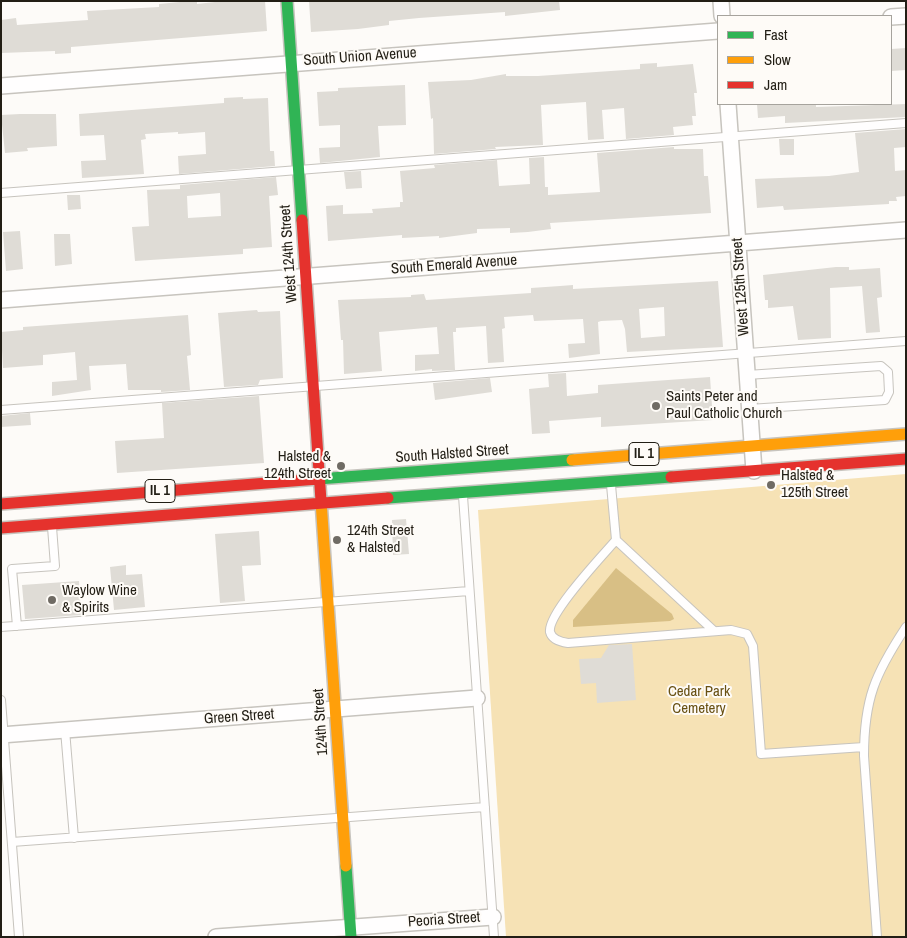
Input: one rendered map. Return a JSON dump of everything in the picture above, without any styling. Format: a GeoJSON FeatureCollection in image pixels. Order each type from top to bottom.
{"type":"FeatureCollection","features":[{"type":"Feature","properties":{"kind":"main road","name":"West 124th Street"},"geometry":{"type":"LineString","coordinates":[[287,1],[320,504]]}},
{"type":"Feature","properties":{"kind":"main road","name":"South Halsted Street"},"geometry":{"type":"LineString","coordinates":[[1,504],[906,434]]}},
{"type":"Feature","properties":{"kind":"main road","name":"IL 1"},"geometry":{"type":"LineString","coordinates":[[1,528],[611,483],[906,459]]}},
{"type":"Feature","properties":{"kind":"main road","name":"124th Street"},"geometry":{"type":"LineString","coordinates":[[320,504],[351,932]]}},
{"type":"Feature","properties":{"kind":"street"},"geometry":{"type":"LineString","coordinates":[[721,1],[722,15]]}},
{"type":"Feature","properties":{"kind":"street"},"geometry":{"type":"LineString","coordinates":[[892,17],[906,16]]}},
{"type":"Feature","properties":{"kind":"street","name":"South Union Avenue"},"geometry":{"type":"LineString","coordinates":[[1,86],[291,62],[717,31]]}},
{"type":"Feature","properties":{"kind":"street","name":"West 125th Street"},"geometry":{"type":"LineString","coordinates":[[728,105],[754,471]]}},
{"type":"Feature","properties":{"kind":"street","name":"South Emerald Avenue"},"geometry":{"type":"LineString","coordinates":[[1,300],[906,230]]}},
{"type":"Feature","properties":{"kind":"street","name":"Green Street"},"geometry":{"type":"LineString","coordinates":[[3,734],[477,698]]}},
{"type":"Feature","properties":{"kind":"street","name":"Peoria Street"},"geometry":{"type":"LineString","coordinates":[[216,937],[351,932],[493,917]]}},
{"type":"Feature","properties":{"kind":"lane"},"geometry":{"type":"LineString","coordinates":[[1,193],[906,123]]}},
{"type":"Feature","properties":{"kind":"lane"},"geometry":{"type":"LineString","coordinates":[[1,410],[906,341]]}},
{"type":"Feature","properties":{"kind":"lane"},"geometry":{"type":"LineString","coordinates":[[747,375],[881,366],[888,372],[889,392],[885,400],[749,410]]}},
{"type":"Feature","properties":{"kind":"lane"},"geometry":{"type":"LineString","coordinates":[[611,483],[616,540],[714,631]]}},
{"type":"Feature","properties":{"kind":"lane"},"geometry":{"type":"LineString","coordinates":[[462,494],[494,937]]}},
{"type":"Feature","properties":{"kind":"lane"},"geometry":{"type":"LineString","coordinates":[[17,626],[12,569],[55,566],[52,525]]}},
{"type":"Feature","properties":{"kind":"lane"},"geometry":{"type":"LineString","coordinates":[[616,540],[557,610],[550,624],[552,637],[559,642],[568,643],[714,631],[741,631],[751,638],[761,754],[864,747]]}},
{"type":"Feature","properties":{"kind":"lane"},"geometry":{"type":"LineString","coordinates":[[1,627],[469,591]]}},
{"type":"Feature","properties":{"kind":"lane"},"geometry":{"type":"LineString","coordinates":[[877,937],[864,747],[867,702],[876,676],[906,627]]}},
{"type":"Feature","properties":{"kind":"lane"},"geometry":{"type":"LineString","coordinates":[[1,700],[19,937]]}},
{"type":"Feature","properties":{"kind":"lane"},"geometry":{"type":"LineString","coordinates":[[65,730],[74,838]]}},
{"type":"Feature","properties":{"kind":"lane"},"geometry":{"type":"LineString","coordinates":[[12,842],[484,806]]}},
{"type":"Feature","properties":{"kind":"green space","name":"Cedar Park Cemetery"},"geometry":{"type":"Polygon","coordinates":[[[906,474],[906,937],[506,937],[478,510],[906,474]]]}},
{"type":"Feature","properties":{"kind":"shaded area"},"geometry":{"type":"Polygon","coordinates":[[[616,568],[672,614],[674,619],[670,621],[573,627],[573,620],[616,568]]]}},
{"type":"Feature","properties":{"kind":"building"},"geometry":{"type":"Polygon","coordinates":[[[197,1],[197,4],[224,1],[265,1],[267,31],[71,47],[71,53],[55,54],[55,51],[1,53],[1,20],[16,18],[17,25],[88,20],[87,11],[159,7],[159,4],[197,1]]]}},
{"type":"Feature","properties":{"kind":"building"},"geometry":{"type":"Polygon","coordinates":[[[309,1],[559,1],[560,10],[505,16],[505,12],[419,18],[389,21],[389,25],[311,32],[309,1]]]}},
{"type":"Feature","properties":{"kind":"building"},"geometry":{"type":"Polygon","coordinates":[[[906,48],[906,70],[892,71],[892,49],[906,48]]]}},
{"type":"Feature","properties":{"kind":"building"},"geometry":{"type":"Polygon","coordinates":[[[657,63],[657,67],[693,64],[697,93],[694,93],[696,116],[692,116],[693,125],[673,127],[674,135],[626,139],[624,108],[602,110],[604,139],[588,140],[586,102],[541,105],[543,145],[495,147],[496,149],[434,154],[433,118],[431,119],[428,82],[471,80],[506,74],[506,76],[538,76],[640,69],[640,64],[657,63]]]}},
{"type":"Feature","properties":{"kind":"building"},"geometry":{"type":"Polygon","coordinates":[[[405,85],[406,125],[378,126],[380,157],[320,163],[319,148],[340,147],[340,125],[319,126],[317,92],[338,91],[338,88],[405,85]]]}},
{"type":"Feature","properties":{"kind":"building"},"geometry":{"type":"Polygon","coordinates":[[[243,97],[243,99],[268,98],[270,151],[274,151],[275,166],[179,174],[178,156],[206,154],[205,132],[145,134],[146,139],[141,140],[144,174],[82,178],[81,161],[106,160],[104,135],[80,136],[79,114],[224,103],[224,98],[243,97]]]}},
{"type":"Feature","properties":{"kind":"building"},"geometry":{"type":"Polygon","coordinates":[[[906,104],[906,117],[785,123],[785,116],[758,118],[757,105],[816,105],[816,107],[906,104]]]}},
{"type":"Feature","properties":{"kind":"building"},"geometry":{"type":"Polygon","coordinates":[[[56,114],[57,146],[27,148],[28,151],[5,153],[1,115],[56,114]]]}},
{"type":"Feature","properties":{"kind":"building"},"geometry":{"type":"Polygon","coordinates":[[[906,129],[906,147],[894,148],[895,171],[906,170],[906,196],[896,197],[897,201],[889,201],[889,204],[784,210],[783,206],[757,208],[755,179],[829,176],[859,172],[855,133],[906,129]]]}},
{"type":"Feature","properties":{"kind":"building"},"geometry":{"type":"Polygon","coordinates":[[[779,139],[794,139],[794,155],[780,155],[779,139]]]}},
{"type":"Feature","properties":{"kind":"building"},"geometry":{"type":"Polygon","coordinates":[[[674,147],[674,149],[703,149],[704,176],[708,176],[711,213],[550,223],[551,229],[528,232],[510,233],[510,228],[477,229],[477,233],[439,238],[439,236],[402,238],[402,235],[328,241],[326,206],[343,205],[343,214],[373,213],[372,209],[400,207],[400,202],[403,202],[400,171],[435,168],[434,165],[497,160],[499,186],[530,184],[529,158],[544,157],[545,187],[548,187],[548,195],[600,192],[597,153],[674,147]]]}},
{"type":"Feature","properties":{"kind":"building"},"geometry":{"type":"Polygon","coordinates":[[[361,171],[362,188],[346,189],[344,172],[361,171]]]}},
{"type":"Feature","properties":{"kind":"building"},"geometry":{"type":"Polygon","coordinates":[[[276,177],[278,195],[269,196],[272,247],[243,249],[243,254],[135,261],[132,227],[149,226],[147,190],[180,189],[180,185],[276,177]],[[220,193],[187,196],[188,218],[221,216],[220,193]]]}},
{"type":"Feature","properties":{"kind":"building"},"geometry":{"type":"Polygon","coordinates":[[[67,195],[80,195],[81,209],[68,210],[67,195]]]}},
{"type":"Feature","properties":{"kind":"building"},"geometry":{"type":"Polygon","coordinates":[[[20,231],[23,269],[6,271],[3,232],[20,231]]]}},
{"type":"Feature","properties":{"kind":"building"},"geometry":{"type":"Polygon","coordinates":[[[54,234],[70,234],[72,264],[55,266],[54,234]]]}},
{"type":"Feature","properties":{"kind":"building"},"geometry":{"type":"Polygon","coordinates":[[[849,267],[849,270],[880,268],[882,297],[877,298],[880,332],[866,333],[862,286],[830,288],[831,338],[798,340],[793,306],[768,308],[768,300],[765,300],[763,275],[849,267]]]}},
{"type":"Feature","properties":{"kind":"building"},"geometry":{"type":"Polygon","coordinates":[[[718,281],[723,347],[627,352],[625,329],[622,320],[601,321],[598,322],[600,354],[569,358],[568,344],[585,343],[583,319],[534,321],[533,315],[504,317],[505,328],[502,329],[504,362],[488,363],[486,326],[456,328],[456,332],[453,332],[455,370],[432,371],[432,369],[415,371],[415,355],[439,354],[437,327],[379,332],[382,371],[344,374],[343,340],[341,340],[338,300],[411,297],[411,295],[424,294],[426,300],[531,293],[531,288],[573,285],[573,289],[718,281]],[[664,307],[639,309],[641,338],[665,336],[664,307]]]}},
{"type":"Feature","properties":{"kind":"building"},"geometry":{"type":"Polygon","coordinates":[[[257,310],[258,312],[280,311],[283,378],[260,380],[258,385],[224,387],[218,313],[257,310]]]}},
{"type":"Feature","properties":{"kind":"building"},"geometry":{"type":"Polygon","coordinates":[[[188,315],[191,355],[187,356],[190,390],[161,392],[161,390],[128,390],[126,364],[89,366],[91,390],[52,396],[52,382],[77,380],[75,352],[43,355],[43,365],[3,368],[1,332],[23,330],[23,327],[188,315]]]}},
{"type":"Feature","properties":{"kind":"building","name":"Saints Peter and Paul Catholic Church"},"geometry":{"type":"Polygon","coordinates":[[[566,373],[567,396],[598,393],[598,385],[710,377],[713,420],[601,427],[601,417],[549,421],[550,433],[532,434],[529,389],[549,387],[548,374],[566,373]]]}},
{"type":"Feature","properties":{"kind":"building"},"geometry":{"type":"Polygon","coordinates":[[[490,378],[492,392],[435,400],[433,383],[490,378]]]}},
{"type":"Feature","properties":{"kind":"building"},"geometry":{"type":"Polygon","coordinates":[[[259,396],[264,463],[117,473],[115,441],[164,438],[162,403],[259,396]]]}},
{"type":"Feature","properties":{"kind":"building"},"geometry":{"type":"Polygon","coordinates":[[[30,413],[31,425],[1,427],[1,416],[30,413]]]}},
{"type":"Feature","properties":{"kind":"building"},"geometry":{"type":"Polygon","coordinates":[[[406,519],[409,554],[393,555],[392,520],[406,519]]]}},
{"type":"Feature","properties":{"kind":"building"},"geometry":{"type":"Polygon","coordinates":[[[259,531],[261,565],[242,566],[245,601],[220,603],[215,534],[259,531]]]}},
{"type":"Feature","properties":{"kind":"building"},"geometry":{"type":"Polygon","coordinates":[[[126,565],[126,575],[142,574],[145,607],[114,610],[110,567],[126,565]]]}},
{"type":"Feature","properties":{"kind":"building","name":"Waylow Wine & Spirits"},"geometry":{"type":"Polygon","coordinates":[[[79,581],[81,615],[25,619],[22,585],[79,581]]]}},
{"type":"Feature","properties":{"kind":"building"},"geometry":{"type":"Polygon","coordinates":[[[632,644],[636,700],[597,703],[596,683],[581,684],[579,659],[601,658],[609,645],[632,644]]]}},
{"type":"Feature","properties":{"kind":"traffic: fast"},"geometry":{"type":"LineString","coordinates":[[287,1],[302,220]]}},
{"type":"Feature","properties":{"kind":"traffic: fast"},"geometry":{"type":"LineString","coordinates":[[318,479],[572,460]]}},
{"type":"Feature","properties":{"kind":"traffic: fast"},"geometry":{"type":"LineString","coordinates":[[388,498],[671,477]]}},
{"type":"Feature","properties":{"kind":"traffic: fast"},"geometry":{"type":"LineString","coordinates":[[346,866],[351,937]]}},
{"type":"Feature","properties":{"kind":"traffic: slow"},"geometry":{"type":"LineString","coordinates":[[572,460],[906,434]]}},
{"type":"Feature","properties":{"kind":"traffic: slow"},"geometry":{"type":"LineString","coordinates":[[321,501],[346,866]]}},
{"type":"Feature","properties":{"kind":"traffic: jam"},"geometry":{"type":"LineString","coordinates":[[302,220],[321,501]]}},
{"type":"Feature","properties":{"kind":"traffic: jam"},"geometry":{"type":"LineString","coordinates":[[671,477],[906,459]]}},
{"type":"Feature","properties":{"kind":"traffic: jam"},"geometry":{"type":"LineString","coordinates":[[1,504],[318,479]]}},
{"type":"Feature","properties":{"kind":"traffic: jam"},"geometry":{"type":"LineString","coordinates":[[1,528],[388,498]]}},
{"type":"Feature","properties":{"kind":"place","name":"Saints Peter and Paul Catholic Church"},"geometry":{"type":"Point","coordinates":[656,406]}},
{"type":"Feature","properties":{"kind":"place","name":"Halsted & 124th Street"},"geometry":{"type":"Point","coordinates":[341,466]}},
{"type":"Feature","properties":{"kind":"place","name":"Halsted & 125th Street"},"geometry":{"type":"Point","coordinates":[771,485]}},
{"type":"Feature","properties":{"kind":"place","name":"124th Street & Halsted"},"geometry":{"type":"Point","coordinates":[337,540]}},
{"type":"Feature","properties":{"kind":"place","name":"Waylow Wine & Spirits"},"geometry":{"type":"Point","coordinates":[52,600]}}]}
